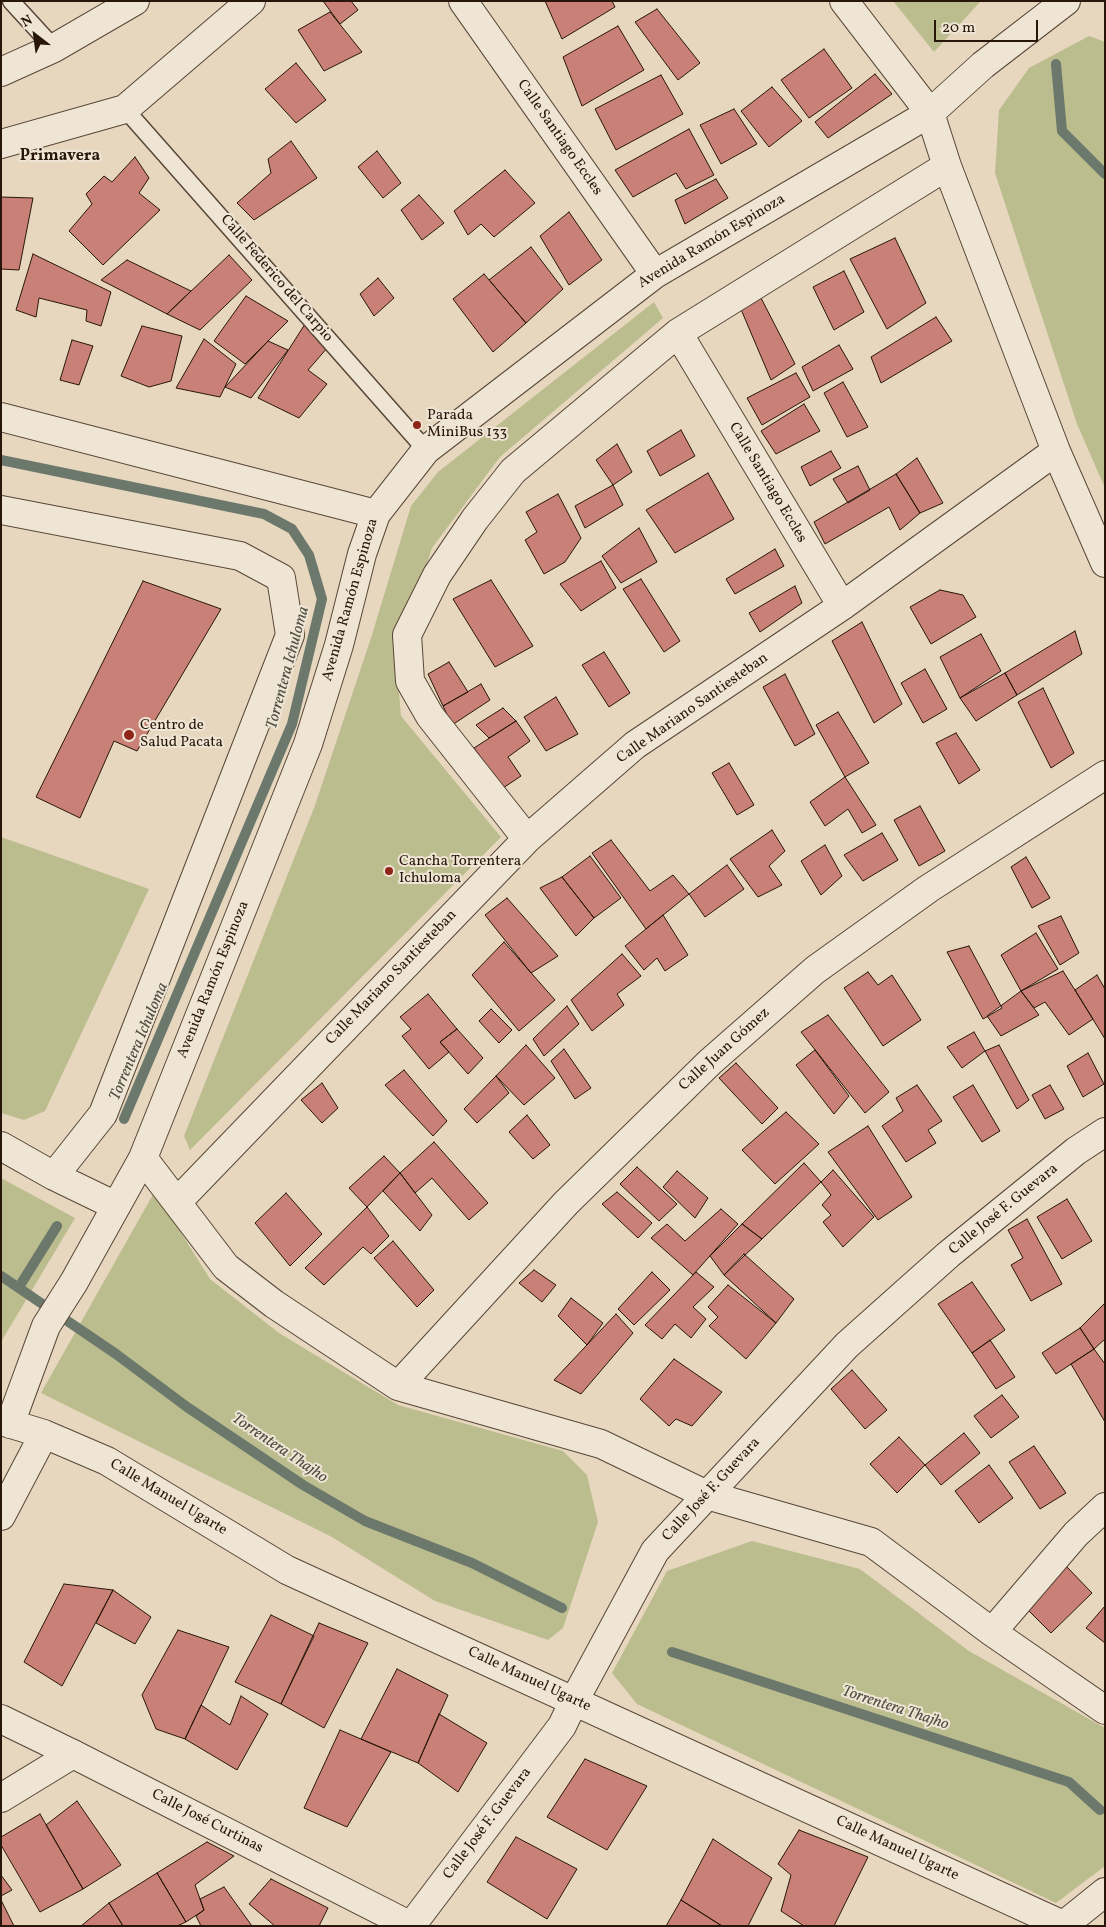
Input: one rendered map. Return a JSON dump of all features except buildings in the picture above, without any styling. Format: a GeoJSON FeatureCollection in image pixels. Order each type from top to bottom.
{"type":"FeatureCollection","features":[{"type":"Feature","properties":{"kind":"street"},"geometry":{"type":"LineString","coordinates":[[1,72],[54,48],[135,1]]}},
{"type":"Feature","properties":{"kind":"street"},"geometry":{"type":"LineString","coordinates":[[1,144],[125,109],[251,1]]}},
{"type":"Feature","properties":{"kind":"street","name":"Calle Santiago Eccles"},"geometry":{"type":"LineString","coordinates":[[463,1],[655,274]]}},
{"type":"Feature","properties":{"kind":"street"},"geometry":{"type":"LineString","coordinates":[[844,1],[930,113],[947,166],[1056,451],[1105,563]]}},
{"type":"Feature","properties":{"kind":"street","name":"Avenida Ramón Espinoza"},"geometry":{"type":"LineString","coordinates":[[6,1423],[46,1326],[74,1282],[143,1158],[308,744],[339,645],[362,554],[376,514],[426,450],[655,274],[930,113],[983,65],[1066,1]]}},
{"type":"Feature","properties":{"kind":"street"},"geometry":{"type":"LineString","coordinates":[[527,839],[430,716],[410,681],[407,635],[437,576],[475,519],[513,471],[678,333],[947,166]]}},
{"type":"Feature","properties":{"kind":"street","name":"Calle Santiago Eccles"},"geometry":{"type":"LineString","coordinates":[[678,333],[842,606]]}},
{"type":"Feature","properties":{"kind":"street"},"geometry":{"type":"LineString","coordinates":[[1,416],[376,514]]}},
{"type":"Feature","properties":{"kind":"street","name":"Calle Mariano Santiesteban"},"geometry":{"type":"LineString","coordinates":[[177,1202],[527,839],[635,745],[842,606],[1056,451]]}},
{"type":"Feature","properties":{"kind":"street"},"geometry":{"type":"LineString","coordinates":[[1,510],[240,556],[281,578],[290,635],[103,1114],[54,1176]]}},
{"type":"Feature","properties":{"kind":"street","name":"Calle Juan Gómez"},"geometry":{"type":"LineString","coordinates":[[398,1386],[573,1196],[710,1062],[815,970],[928,889],[1105,775]]}},
{"type":"Feature","properties":{"kind":"street","name":"Calle José F. Guevara"},"geometry":{"type":"LineString","coordinates":[[411,1926],[562,1726],[655,1551],[847,1345],[949,1254],[1076,1151],[1105,1132]]}},
{"type":"Feature","properties":{"kind":"street"},"geometry":{"type":"LineString","coordinates":[[1,1146],[54,1176],[116,1206]]}},
{"type":"Feature","properties":{"kind":"street"},"geometry":{"type":"LineString","coordinates":[[143,1158],[226,1267],[274,1304],[398,1386],[601,1444],[707,1495],[872,1542],[992,1632],[1105,1710]]}},
{"type":"Feature","properties":{"kind":"street","name":"Calle Manuel Ugarte"},"geometry":{"type":"LineString","coordinates":[[6,1423],[44,1434],[107,1461],[288,1570],[574,1701],[1025,1919],[1064,1925]]}},
{"type":"Feature","properties":{"kind":"street"},"geometry":{"type":"LineString","coordinates":[[1,1516],[44,1434]]}},
{"type":"Feature","properties":{"kind":"street"},"geometry":{"type":"LineString","coordinates":[[992,1632],[1076,1534],[1105,1507]]}},
{"type":"Feature","properties":{"kind":"street","name":"Calle José Curtinas"},"geometry":{"type":"LineString","coordinates":[[1,1719],[411,1926]]}},
{"type":"Feature","properties":{"kind":"street"},"geometry":{"type":"LineString","coordinates":[[1,1798],[73,1754]]}},
{"type":"Feature","properties":{"kind":"street"},"geometry":{"type":"LineString","coordinates":[[1064,1925],[1105,1892]]}},
{"type":"Feature","properties":{"kind":"lane"},"geometry":{"type":"LineString","coordinates":[[11,1],[54,48]]}},
{"type":"Feature","properties":{"kind":"lane","name":"Calle Federico del Carpio"},"geometry":{"type":"LineString","coordinates":[[125,109],[426,450]]}},
{"type":"Feature","properties":{"kind":"green space"},"geometry":{"type":"Polygon","coordinates":[[[893,1],[981,1],[934,52],[893,1]]]}},
{"type":"Feature","properties":{"kind":"green space"},"geometry":{"type":"Polygon","coordinates":[[[1089,36],[1105,42],[1105,488],[1077,424],[995,173],[999,110],[1029,68],[1089,36]]]}},
{"type":"Feature","properties":{"kind":"green space"},"geometry":{"type":"Polygon","coordinates":[[[654,302],[663,318],[500,457],[432,548],[396,658],[401,716],[501,837],[190,1150],[184,1136],[314,808],[371,638],[411,506],[438,472],[654,302]]]}},
{"type":"Feature","properties":{"kind":"green space"},"geometry":{"type":"Polygon","coordinates":[[[1,837],[149,889],[45,1111],[24,1120],[1,1113],[1,837]]]}},
{"type":"Feature","properties":{"kind":"green space"},"geometry":{"type":"Polygon","coordinates":[[[1,1178],[75,1218],[1,1342],[1,1178]]]}},
{"type":"Feature","properties":{"kind":"green space"},"geometry":{"type":"Polygon","coordinates":[[[155,1191],[210,1279],[279,1333],[398,1405],[563,1451],[587,1475],[598,1522],[563,1628],[548,1640],[435,1601],[332,1537],[41,1393],[155,1191]]]}},
{"type":"Feature","properties":{"kind":"green space"},"geometry":{"type":"Polygon","coordinates":[[[752,1541],[860,1569],[969,1651],[1105,1728],[1105,1866],[1056,1903],[637,1704],[612,1673],[667,1571],[752,1541]]]}},
{"type":"Feature","properties":{"kind":"waterway"},"geometry":{"type":"LineString","coordinates":[[1056,64],[1062,131],[1105,174]]}},
{"type":"Feature","properties":{"kind":"waterway","name":"Torrentera Ichuloma"},"geometry":{"type":"LineString","coordinates":[[1,460],[264,514],[292,529],[309,555],[322,599],[292,724],[124,1119]]}},
{"type":"Feature","properties":{"kind":"waterway","name":"Torrentera Ichuloma"},"geometry":{"type":"LineString","coordinates":[[19,1287],[57,1226]]}},
{"type":"Feature","properties":{"kind":"waterway","name":"Torrentera Thajho"},"geometry":{"type":"LineString","coordinates":[[1,1276],[116,1354],[187,1407],[303,1485],[365,1521],[472,1563],[562,1608]]}},
{"type":"Feature","properties":{"kind":"waterway","name":"Torrentera Thajho"},"geometry":{"type":"LineString","coordinates":[[672,1652],[1069,1782],[1100,1810]]}},
{"type":"Feature","properties":{"kind":"place","name":"Parada MiniBus 133"},"geometry":{"type":"Point","coordinates":[417,425]}},
{"type":"Feature","properties":{"kind":"place","name":"Centro de Salud Pacata"},"geometry":{"type":"Point","coordinates":[129,735]}},
{"type":"Feature","properties":{"kind":"place","name":"Cancha Torrentera Ichuloma"},"geometry":{"type":"Point","coordinates":[389,871]}},
{"type":"Feature","properties":{"kind":"district","name":"Primavera"},"geometry":{"type":"Point","coordinates":[60,157]}}]}
